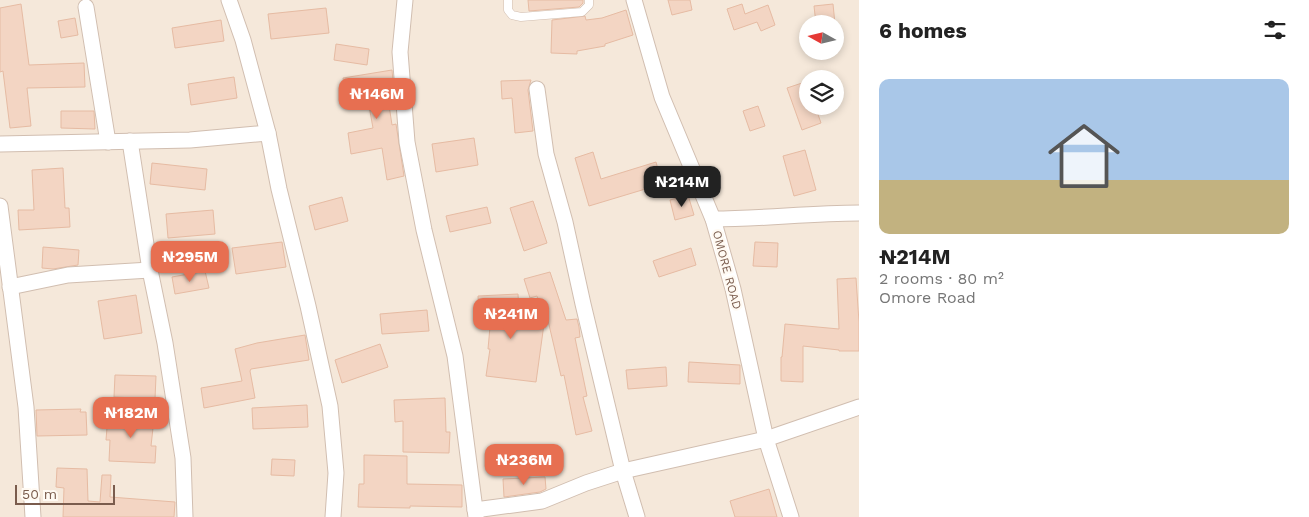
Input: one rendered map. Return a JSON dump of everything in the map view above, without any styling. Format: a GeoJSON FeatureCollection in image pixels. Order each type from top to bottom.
{"type":"FeatureCollection","features":[{"type":"Feature","properties":{"kind":"street"},"geometry":{"type":"LineString","coordinates":[[229,0],[243,40],[268,133],[279,189],[330,406],[336,473],[333,517]]}},
{"type":"Feature","properties":{"kind":"street"},"geometry":{"type":"LineString","coordinates":[[404,0],[400,52],[407,142],[424,230],[454,347],[476,514],[542,501],[586,483],[623,471],[766,439],[859,407]]}},
{"type":"Feature","properties":{"kind":"street","name":"OMORE ROAD"},"geometry":{"type":"LineString","coordinates":[[634,0],[662,97],[713,219],[733,288],[766,439],[791,517]]}},
{"type":"Feature","properties":{"kind":"street"},"geometry":{"type":"LineString","coordinates":[[86,7],[108,142]]}},
{"type":"Feature","properties":{"kind":"street"},"geometry":{"type":"LineString","coordinates":[[537,90],[546,154],[565,222],[623,471],[637,517]]}},
{"type":"Feature","properties":{"kind":"street"},"geometry":{"type":"LineString","coordinates":[[0,144],[190,140],[268,133]]}},
{"type":"Feature","properties":{"kind":"street"},"geometry":{"type":"LineString","coordinates":[[130,142],[183,458],[185,517]]}},
{"type":"Feature","properties":{"kind":"street"},"geometry":{"type":"LineString","coordinates":[[0,206],[6,250],[4,270],[10,287],[26,406],[34,517]]}},
{"type":"Feature","properties":{"kind":"street"},"geometry":{"type":"LineString","coordinates":[[713,219],[753,219],[823,213],[859,213]]}},
{"type":"Feature","properties":{"kind":"street"},"geometry":{"type":"LineString","coordinates":[[10,287],[68,276],[150,270]]}},
{"type":"Feature","properties":{"kind":"lane"},"geometry":{"type":"LineString","coordinates":[[508,0],[508,10],[512,16],[521,17],[582,12],[589,5],[589,0]]}},
{"type":"Feature","properties":{"kind":"shaded area"},"geometry":{"type":"Polygon","coordinates":[[[0,0],[859,0],[859,517],[0,517],[0,0]]]}},
{"type":"Feature","properties":{"kind":"building"},"geometry":{"type":"Polygon","coordinates":[[[528,0],[583,0],[583,3],[579,7],[529,11],[528,0]]]}},
{"type":"Feature","properties":{"kind":"building"},"geometry":{"type":"Polygon","coordinates":[[[668,0],[690,0],[692,10],[672,15],[668,0]]]}},
{"type":"Feature","properties":{"kind":"building"},"geometry":{"type":"Polygon","coordinates":[[[21,4],[29,65],[84,63],[85,87],[27,88],[31,126],[10,128],[3,71],[0,72],[0,8],[21,4]]]}},
{"type":"Feature","properties":{"kind":"building"},"geometry":{"type":"Polygon","coordinates":[[[742,4],[745,14],[768,5],[775,25],[761,31],[757,22],[734,30],[727,9],[742,4]]]}},
{"type":"Feature","properties":{"kind":"building"},"geometry":{"type":"Polygon","coordinates":[[[833,4],[834,15],[815,15],[814,6],[833,4]]]}},
{"type":"Feature","properties":{"kind":"building"},"geometry":{"type":"Polygon","coordinates":[[[326,8],[329,33],[271,39],[268,14],[326,8]]]}},
{"type":"Feature","properties":{"kind":"building"},"geometry":{"type":"Polygon","coordinates":[[[626,10],[633,35],[605,44],[605,46],[577,51],[577,54],[551,53],[552,20],[585,16],[586,20],[602,18],[626,10]]]}},
{"type":"Feature","properties":{"kind":"building"},"geometry":{"type":"Polygon","coordinates":[[[75,18],[78,35],[61,38],[58,21],[75,18]]]}},
{"type":"Feature","properties":{"kind":"building"},"geometry":{"type":"Polygon","coordinates":[[[221,20],[224,41],[175,48],[172,28],[221,20]]]}},
{"type":"Feature","properties":{"kind":"building"},"geometry":{"type":"Polygon","coordinates":[[[336,44],[369,49],[367,65],[334,60],[336,44]]]}},
{"type":"Feature","properties":{"kind":"building"},"geometry":{"type":"Polygon","coordinates":[[[392,70],[394,91],[387,92],[392,125],[396,124],[404,176],[387,180],[382,148],[351,154],[348,133],[373,128],[367,95],[346,99],[343,78],[392,70]]]}},
{"type":"Feature","properties":{"kind":"building"},"geometry":{"type":"Polygon","coordinates":[[[234,77],[237,98],[191,105],[188,84],[234,77]]]}},
{"type":"Feature","properties":{"kind":"building"},"geometry":{"type":"Polygon","coordinates":[[[531,80],[528,90],[533,131],[515,133],[512,98],[502,99],[501,81],[531,80]]]}},
{"type":"Feature","properties":{"kind":"building"},"geometry":{"type":"Polygon","coordinates":[[[799,84],[799,115],[818,115],[821,123],[802,130],[787,88],[799,84]]]}},
{"type":"Feature","properties":{"kind":"building"},"geometry":{"type":"Polygon","coordinates":[[[758,106],[765,126],[750,131],[743,111],[758,106]]]}},
{"type":"Feature","properties":{"kind":"building"},"geometry":{"type":"Polygon","coordinates":[[[61,111],[94,111],[95,129],[61,128],[61,111]]]}},
{"type":"Feature","properties":{"kind":"building"},"geometry":{"type":"Polygon","coordinates":[[[474,138],[478,165],[436,172],[432,144],[474,138]]]}},
{"type":"Feature","properties":{"kind":"building"},"geometry":{"type":"Polygon","coordinates":[[[805,150],[816,190],[794,196],[783,156],[805,150]]]}},
{"type":"Feature","properties":{"kind":"building"},"geometry":{"type":"Polygon","coordinates":[[[593,152],[601,179],[656,162],[662,184],[589,206],[575,158],[593,152]]]}},
{"type":"Feature","properties":{"kind":"building"},"geometry":{"type":"Polygon","coordinates":[[[152,163],[207,169],[205,190],[150,184],[152,163]]]}},
{"type":"Feature","properties":{"kind":"building"},"geometry":{"type":"Polygon","coordinates":[[[63,168],[65,208],[69,208],[70,227],[19,230],[18,210],[34,210],[32,170],[63,168]]]}},
{"type":"Feature","properties":{"kind":"building"},"geometry":{"type":"Polygon","coordinates":[[[688,195],[694,215],[675,220],[670,200],[688,195]]]}},
{"type":"Feature","properties":{"kind":"building"},"geometry":{"type":"Polygon","coordinates":[[[342,197],[348,221],[315,230],[309,206],[342,197]]]}},
{"type":"Feature","properties":{"kind":"building"},"geometry":{"type":"Polygon","coordinates":[[[533,201],[547,243],[524,251],[510,208],[533,201]]]}},
{"type":"Feature","properties":{"kind":"building"},"geometry":{"type":"Polygon","coordinates":[[[487,207],[491,223],[450,232],[446,216],[487,207]]]}},
{"type":"Feature","properties":{"kind":"building"},"geometry":{"type":"Polygon","coordinates":[[[213,210],[215,234],[168,238],[166,214],[213,210]]]}},
{"type":"Feature","properties":{"kind":"building"},"geometry":{"type":"Polygon","coordinates":[[[282,242],[286,267],[236,274],[232,248],[282,242]]]}},
{"type":"Feature","properties":{"kind":"building"},"geometry":{"type":"Polygon","coordinates":[[[755,242],[778,243],[777,267],[753,266],[755,242]]]}},
{"type":"Feature","properties":{"kind":"building"},"geometry":{"type":"Polygon","coordinates":[[[43,247],[79,250],[78,265],[53,269],[42,268],[43,247]]]}},
{"type":"Feature","properties":{"kind":"building"},"geometry":{"type":"Polygon","coordinates":[[[691,248],[696,265],[659,277],[653,261],[691,248]]]}},
{"type":"Feature","properties":{"kind":"building"},"geometry":{"type":"Polygon","coordinates":[[[205,271],[209,288],[175,294],[172,277],[205,271]]]}},
{"type":"Feature","properties":{"kind":"building"},"geometry":{"type":"Polygon","coordinates":[[[550,272],[566,320],[577,319],[579,327],[580,337],[575,338],[587,396],[583,397],[592,431],[576,435],[564,375],[561,376],[546,312],[544,322],[537,296],[530,298],[524,279],[550,272]]]}},
{"type":"Feature","properties":{"kind":"building"},"geometry":{"type":"Polygon","coordinates":[[[856,278],[859,351],[839,351],[803,346],[803,382],[781,381],[781,357],[785,324],[839,329],[837,279],[856,278]]]}},
{"type":"Feature","properties":{"kind":"building"},"geometry":{"type":"Polygon","coordinates":[[[518,294],[520,328],[544,324],[536,382],[486,376],[490,349],[488,349],[491,316],[479,316],[478,296],[518,294]]]}},
{"type":"Feature","properties":{"kind":"building"},"geometry":{"type":"Polygon","coordinates":[[[136,295],[142,333],[104,339],[98,301],[136,295]]]}},
{"type":"Feature","properties":{"kind":"building"},"geometry":{"type":"Polygon","coordinates":[[[427,310],[429,331],[382,334],[380,314],[427,310]]]}},
{"type":"Feature","properties":{"kind":"building"},"geometry":{"type":"Polygon","coordinates":[[[305,335],[309,360],[251,369],[255,398],[204,408],[201,388],[242,381],[235,349],[257,343],[305,335]]]}},
{"type":"Feature","properties":{"kind":"building"},"geometry":{"type":"Polygon","coordinates":[[[380,344],[388,367],[342,383],[335,360],[380,344]]]}},
{"type":"Feature","properties":{"kind":"building"},"geometry":{"type":"Polygon","coordinates":[[[689,362],[740,365],[740,384],[688,382],[689,362]]]}},
{"type":"Feature","properties":{"kind":"building"},"geometry":{"type":"Polygon","coordinates":[[[666,367],[667,386],[628,389],[626,370],[666,367]]]}},
{"type":"Feature","properties":{"kind":"building"},"geometry":{"type":"Polygon","coordinates":[[[115,375],[156,376],[155,399],[114,397],[115,375]]]}},
{"type":"Feature","properties":{"kind":"building"},"geometry":{"type":"Polygon","coordinates":[[[445,398],[446,432],[450,432],[449,453],[403,452],[403,421],[395,422],[394,400],[445,398]]]}},
{"type":"Feature","properties":{"kind":"building"},"geometry":{"type":"Polygon","coordinates":[[[307,405],[308,427],[253,429],[252,408],[307,405]]]}},
{"type":"Feature","properties":{"kind":"building"},"geometry":{"type":"Polygon","coordinates":[[[81,409],[80,412],[86,412],[87,435],[37,436],[36,410],[81,409]]]}},
{"type":"Feature","properties":{"kind":"building"},"geometry":{"type":"Polygon","coordinates":[[[108,415],[154,419],[151,446],[156,446],[155,463],[109,461],[110,440],[106,440],[108,415]]]}},
{"type":"Feature","properties":{"kind":"building"},"geometry":{"type":"Polygon","coordinates":[[[364,455],[407,456],[407,484],[462,485],[462,507],[358,507],[359,484],[364,484],[364,455]]]}},
{"type":"Feature","properties":{"kind":"building"},"geometry":{"type":"Polygon","coordinates":[[[272,459],[295,460],[294,476],[271,475],[272,459]]]}},
{"type":"Feature","properties":{"kind":"building"},"geometry":{"type":"Polygon","coordinates":[[[57,468],[87,469],[88,501],[100,502],[102,475],[111,475],[110,497],[175,502],[174,517],[63,517],[64,488],[56,487],[57,468]]]}},
{"type":"Feature","properties":{"kind":"building"},"geometry":{"type":"Polygon","coordinates":[[[545,477],[546,489],[540,492],[504,497],[503,479],[545,477]]]}},
{"type":"Feature","properties":{"kind":"building"},"geometry":{"type":"Polygon","coordinates":[[[769,489],[777,517],[735,517],[730,501],[769,489]]]}}]}
